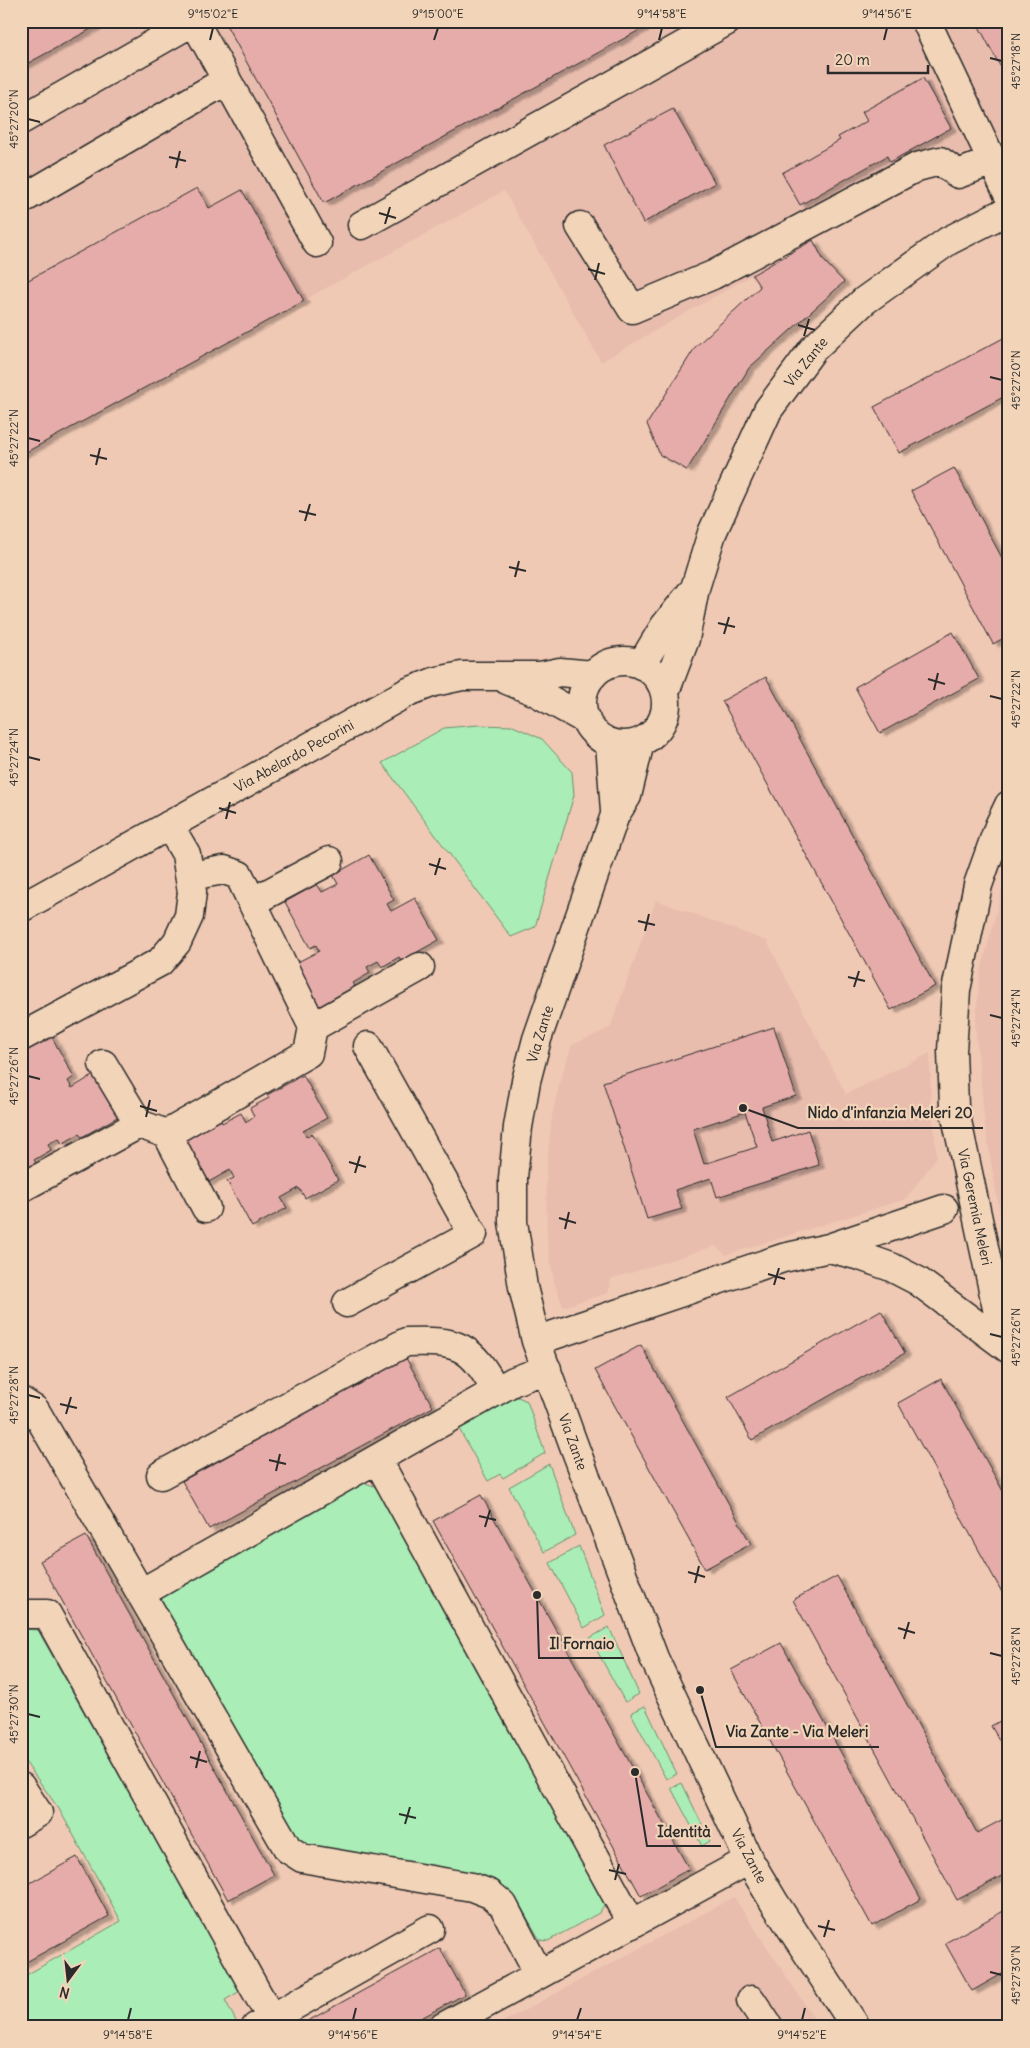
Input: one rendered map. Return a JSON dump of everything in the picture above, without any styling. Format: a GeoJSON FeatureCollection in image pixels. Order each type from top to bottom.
{"type":"FeatureCollection","features":[{"type":"Feature","properties":{"kind":"street"},"geometry":{"type":"LineString","coordinates":[[21,120],[194,21],[317,243]]}},
{"type":"Feature","properties":{"kind":"street"},"geometry":{"type":"LineString","coordinates":[[362,225],[727,21]]}},
{"type":"Feature","properties":{"kind":"street"},"geometry":{"type":"LineString","coordinates":[[926,21],[1009,196]]}},
{"type":"Feature","properties":{"kind":"street"},"geometry":{"type":"LineString","coordinates":[[21,200],[227,80]]}},
{"type":"Feature","properties":{"kind":"street"},"geometry":{"type":"LineString","coordinates":[[580,226],[632,309],[713,275],[916,167],[940,162],[958,174],[992,161]]}},
{"type":"Feature","properties":{"kind":"street","name":"Via Zante"},"geometry":{"type":"LineString","coordinates":[[856,2027],[774,1902],[749,1860],[654,1658],[612,1550],[536,1341],[522,1287],[514,1222],[513,1178],[518,1127],[526,1081],[537,1039],[615,815],[627,796],[640,742],[649,737],[662,722],[666,707],[665,692],[685,639],[695,588],[712,533],[768,410],[813,349],[864,301],[948,240],[1009,212]]}},
{"type":"Feature","properties":{"kind":"street","name":"Via Zante"},"geometry":{"type":"LineString","coordinates":[[641,665],[664,627],[695,588]]}},
{"type":"Feature","properties":{"kind":"street"},"geometry":{"type":"LineString","coordinates":[[640,742],[625,745],[610,743],[597,735],[586,720],[582,705],[583,694],[593,675],[601,668],[615,662],[631,662],[641,665],[658,677],[665,692]]}},
{"type":"Feature","properties":{"kind":"street","name":"Via Abelardo Pecorini"},"geometry":{"type":"LineString","coordinates":[[21,908],[408,692],[434,682],[462,676],[540,676],[560,672],[593,675]]}},
{"type":"Feature","properties":{"kind":"street","name":"Via Abelardo Pecorini"},"geometry":{"type":"LineString","coordinates":[[497,676],[536,692],[586,720]]}},
{"type":"Feature","properties":{"kind":"street","name":"Via Zante"},"geometry":{"type":"LineString","coordinates":[[610,743],[615,815]]}},
{"type":"Feature","properties":{"kind":"street","name":"Via Geremia Meleri"},"geometry":{"type":"LineString","coordinates":[[1008,1347],[954,1106],[952,1071],[954,1018],[958,981],[978,886],[998,826],[1009,805]]}},
{"type":"Feature","properties":{"kind":"street"},"geometry":{"type":"LineString","coordinates":[[21,1037],[160,962],[177,942],[189,916],[192,892],[186,854],[170,825]]}},
{"type":"Feature","properties":{"kind":"street"},"geometry":{"type":"LineString","coordinates":[[252,902],[329,861]]}},
{"type":"Feature","properties":{"kind":"street"},"geometry":{"type":"LineString","coordinates":[[168,1134],[308,1053],[314,1027],[239,875],[224,870],[190,876]]}},
{"type":"Feature","properties":{"kind":"street"},"geometry":{"type":"LineString","coordinates":[[314,1027],[420,967]]}},
{"type":"Feature","properties":{"kind":"street"},"geometry":{"type":"LineString","coordinates":[[347,1303],[480,1224],[368,1046]]}},
{"type":"Feature","properties":{"kind":"street"},"geometry":{"type":"LineString","coordinates":[[103,1064],[139,1124],[168,1134],[206,1208]]}},
{"type":"Feature","properties":{"kind":"street"},"geometry":{"type":"LineString","coordinates":[[21,1188],[139,1124]]}},
{"type":"Feature","properties":{"kind":"street","name":"Via Geremia Meleri"},"geometry":{"type":"LineString","coordinates":[[536,1341],[783,1258],[829,1248],[944,1209]]}},
{"type":"Feature","properties":{"kind":"street","name":"Via Geremia Meleri"},"geometry":{"type":"LineString","coordinates":[[829,1248],[891,1267],[918,1281],[1008,1347]]}},
{"type":"Feature","properties":{"kind":"street"},"geometry":{"type":"LineString","coordinates":[[161,1475],[406,1342],[437,1340],[462,1347],[482,1365],[496,1392]]}},
{"type":"Feature","properties":{"kind":"street"},"geometry":{"type":"LineString","coordinates":[[141,1593],[514,1381],[547,1370]]}},
{"type":"Feature","properties":{"kind":"street"},"geometry":{"type":"LineString","coordinates":[[21,1401],[35,1410],[288,1849],[302,1858],[472,1887],[490,1894],[503,1906],[539,1974]]}},
{"type":"Feature","properties":{"kind":"street"},"geometry":{"type":"LineString","coordinates":[[377,1459],[632,1924]]}},
{"type":"Feature","properties":{"kind":"street"},"geometry":{"type":"LineString","coordinates":[[21,1614],[48,1614],[264,2022],[430,1929]]}},
{"type":"Feature","properties":{"kind":"street"},"geometry":{"type":"LineString","coordinates":[[21,1787],[38,1813],[21,1823]]}},
{"type":"Feature","properties":{"kind":"street"},"geometry":{"type":"LineString","coordinates":[[444,2027],[749,1860]]}},
{"type":"Feature","properties":{"kind":"street"},"geometry":{"type":"LineString","coordinates":[[751,2000],[769,2027]]}},
{"type":"Feature","properties":{"kind":"shaded area"},"geometry":{"type":"Polygon","coordinates":[[[21,21],[1009,21],[1009,134],[813,240],[601,362],[504,191],[21,455],[21,21]]]}},
{"type":"Feature","properties":{"kind":"shaded area"},"geometry":{"type":"Polygon","coordinates":[[[1009,861],[1009,1268],[985,1126],[975,1027],[980,975],[1009,861]]]}},
{"type":"Feature","properties":{"kind":"shaded area"},"geometry":{"type":"Polygon","coordinates":[[[656,900],[767,941],[846,1094],[930,1053],[931,1101],[937,1157],[906,1199],[726,1255],[715,1246],[611,1279],[608,1293],[563,1307],[554,1282],[547,1241],[546,1173],[552,1115],[560,1080],[572,1045],[610,1028],[656,900]]]}},
{"type":"Feature","properties":{"kind":"shaded area"},"geometry":{"type":"Polygon","coordinates":[[[734,1897],[820,2027],[493,2027],[734,1897]]]}},
{"type":"Feature","properties":{"kind":"green space"},"geometry":{"type":"Polygon","coordinates":[[[478,725],[513,726],[542,739],[572,772],[574,795],[535,927],[511,937],[382,763],[444,728],[478,725]]]}},
{"type":"Feature","properties":{"kind":"green space"},"geometry":{"type":"Polygon","coordinates":[[[518,1397],[527,1401],[545,1453],[503,1478],[500,1474],[488,1481],[458,1427],[518,1397]]]}},
{"type":"Feature","properties":{"kind":"green space"},"geometry":{"type":"Polygon","coordinates":[[[549,1464],[575,1535],[544,1552],[509,1487],[549,1464]]]}},
{"type":"Feature","properties":{"kind":"green space"},"geometry":{"type":"Polygon","coordinates":[[[365,1483],[374,1486],[382,1492],[606,1902],[599,1913],[548,1941],[540,1940],[518,1902],[500,1885],[489,1879],[302,1845],[160,1606],[162,1598],[167,1592],[356,1486],[365,1483]]]}},
{"type":"Feature","properties":{"kind":"green space"},"geometry":{"type":"Polygon","coordinates":[[[579,1546],[605,1615],[584,1628],[550,1563],[579,1546]]]}},
{"type":"Feature","properties":{"kind":"green space"},"geometry":{"type":"Polygon","coordinates":[[[609,1627],[639,1694],[625,1702],[590,1638],[609,1627]]]}},
{"type":"Feature","properties":{"kind":"green space"},"geometry":{"type":"Polygon","coordinates":[[[21,1629],[38,1630],[240,1991],[225,2000],[237,2023],[230,2027],[21,2027],[21,1978],[121,1921],[59,1809],[21,1756],[21,1629]]]}},
{"type":"Feature","properties":{"kind":"green space"},"geometry":{"type":"Polygon","coordinates":[[[645,1706],[677,1774],[666,1779],[631,1713],[645,1706]]]}},
{"type":"Feature","properties":{"kind":"green space"},"geometry":{"type":"Polygon","coordinates":[[[682,1783],[710,1841],[702,1846],[671,1788],[682,1783]]]}},
{"type":"Feature","properties":{"kind":"building"},"geometry":{"type":"Polygon","coordinates":[[[21,21],[103,21],[104,22],[21,67],[21,21]]]}},
{"type":"Feature","properties":{"kind":"building"},"geometry":{"type":"Polygon","coordinates":[[[224,21],[656,21],[324,203],[224,21]]]}},
{"type":"Feature","properties":{"kind":"building"},"geometry":{"type":"Polygon","coordinates":[[[976,21],[1009,21],[1009,61],[1000,66],[976,21]]]}},
{"type":"Feature","properties":{"kind":"building"},"geometry":{"type":"Polygon","coordinates":[[[923,78],[951,128],[890,162],[887,156],[800,205],[782,173],[840,140],[838,137],[867,121],[862,112],[923,78]]]}},
{"type":"Feature","properties":{"kind":"building"},"geometry":{"type":"Polygon","coordinates":[[[673,109],[715,183],[643,223],[604,145],[673,109]]]}},
{"type":"Feature","properties":{"kind":"building"},"geometry":{"type":"Polygon","coordinates":[[[197,188],[209,208],[242,190],[304,301],[21,455],[21,284],[197,188]]]}},
{"type":"Feature","properties":{"kind":"building"},"geometry":{"type":"Polygon","coordinates":[[[813,240],[824,261],[844,282],[749,368],[687,470],[660,455],[647,424],[696,346],[760,287],[752,275],[813,240]]]}},
{"type":"Feature","properties":{"kind":"building"},"geometry":{"type":"Polygon","coordinates":[[[1009,335],[1009,394],[899,453],[874,407],[1009,335]]]}},
{"type":"Feature","properties":{"kind":"building"},"geometry":{"type":"Polygon","coordinates":[[[954,468],[1009,571],[1009,635],[993,644],[911,491],[954,468]]]}},
{"type":"Feature","properties":{"kind":"building"},"geometry":{"type":"Polygon","coordinates":[[[953,632],[979,679],[880,733],[855,687],[953,632]]]}},
{"type":"Feature","properties":{"kind":"building"},"geometry":{"type":"Polygon","coordinates":[[[766,677],[935,986],[891,1010],[722,701],[766,677]]]}},
{"type":"Feature","properties":{"kind":"building"},"geometry":{"type":"Polygon","coordinates":[[[369,855],[394,900],[387,904],[391,911],[415,898],[439,940],[401,961],[399,957],[382,967],[378,961],[367,967],[370,973],[353,983],[355,986],[318,1007],[294,964],[319,951],[316,945],[310,948],[285,902],[317,884],[322,892],[338,884],[333,875],[369,855]]]}},
{"type":"Feature","properties":{"kind":"building"},"geometry":{"type":"Polygon","coordinates":[[[774,1027],[796,1096],[762,1107],[772,1142],[808,1130],[819,1165],[717,1197],[711,1178],[675,1190],[682,1209],[647,1219],[603,1082],[774,1027]],[[745,1112],[693,1129],[704,1164],[757,1147],[745,1112]]]}},
{"type":"Feature","properties":{"kind":"building"},"geometry":{"type":"Polygon","coordinates":[[[49,1032],[74,1077],[68,1081],[72,1088],[95,1074],[119,1116],[82,1137],[79,1134],[62,1144],[59,1138],[48,1144],[51,1150],[34,1160],[36,1163],[21,1171],[21,1048],[49,1032]]]}},
{"type":"Feature","properties":{"kind":"building"},"geometry":{"type":"Polygon","coordinates":[[[303,1075],[327,1118],[303,1131],[307,1137],[312,1133],[338,1180],[305,1198],[299,1188],[281,1198],[287,1208],[252,1227],[227,1181],[234,1178],[230,1170],[207,1183],[183,1140],[221,1120],[222,1123],[241,1113],[246,1122],[254,1116],[250,1108],[269,1098],[267,1095],[303,1075]]]}},
{"type":"Feature","properties":{"kind":"building"},"geometry":{"type":"Polygon","coordinates":[[[881,1310],[905,1353],[752,1440],[728,1397],[881,1310]]]}},
{"type":"Feature","properties":{"kind":"building"},"geometry":{"type":"Polygon","coordinates":[[[641,1345],[751,1544],[705,1569],[595,1370],[641,1345]]]}},
{"type":"Feature","properties":{"kind":"building"},"geometry":{"type":"Polygon","coordinates":[[[406,1358],[433,1407],[209,1529],[182,1481],[406,1358]]]}},
{"type":"Feature","properties":{"kind":"building"},"geometry":{"type":"Polygon","coordinates":[[[941,1379],[1009,1502],[1009,1605],[898,1403],[941,1379]]]}},
{"type":"Feature","properties":{"kind":"building"},"geometry":{"type":"Polygon","coordinates":[[[481,1495],[689,1869],[641,1896],[433,1521],[481,1495]]]}},
{"type":"Feature","properties":{"kind":"building"},"geometry":{"type":"Polygon","coordinates":[[[86,1536],[274,1875],[228,1900],[40,1561],[86,1536]]]}},
{"type":"Feature","properties":{"kind":"building"},"geometry":{"type":"Polygon","coordinates":[[[837,1576],[977,1833],[1009,1816],[1009,1872],[957,1900],[793,1600],[837,1576]]]}},
{"type":"Feature","properties":{"kind":"building"},"geometry":{"type":"Polygon","coordinates":[[[781,1643],[921,1899],[872,1926],[731,1670],[781,1643]]]}},
{"type":"Feature","properties":{"kind":"building"},"geometry":{"type":"Polygon","coordinates":[[[1009,1716],[1009,1757],[991,1726],[1009,1716]]]}},
{"type":"Feature","properties":{"kind":"building"},"geometry":{"type":"Polygon","coordinates":[[[77,1857],[109,1916],[21,1965],[21,1888],[77,1857]]]}},
{"type":"Feature","properties":{"kind":"building"},"geometry":{"type":"Polygon","coordinates":[[[1009,1908],[1009,1970],[972,1991],[945,1943],[1009,1908]]]}},
{"type":"Feature","properties":{"kind":"building"},"geometry":{"type":"Polygon","coordinates":[[[440,1948],[465,1994],[405,2027],[297,2027],[440,1948]]]}},
{"type":"Feature","properties":{"kind":"place","name":"Nido d'infanzia Meleri 20"},"geometry":{"type":"Point","coordinates":[743,1108]}},
{"type":"Feature","properties":{"kind":"place","name":"Il Fornaio"},"geometry":{"type":"Point","coordinates":[537,1595]}},
{"type":"Feature","properties":{"kind":"place","name":"Via Zante - Via Meleri"},"geometry":{"type":"Point","coordinates":[700,1690]}},
{"type":"Feature","properties":{"kind":"place","name":"Identità"},"geometry":{"type":"Point","coordinates":[635,1772]}}]}
